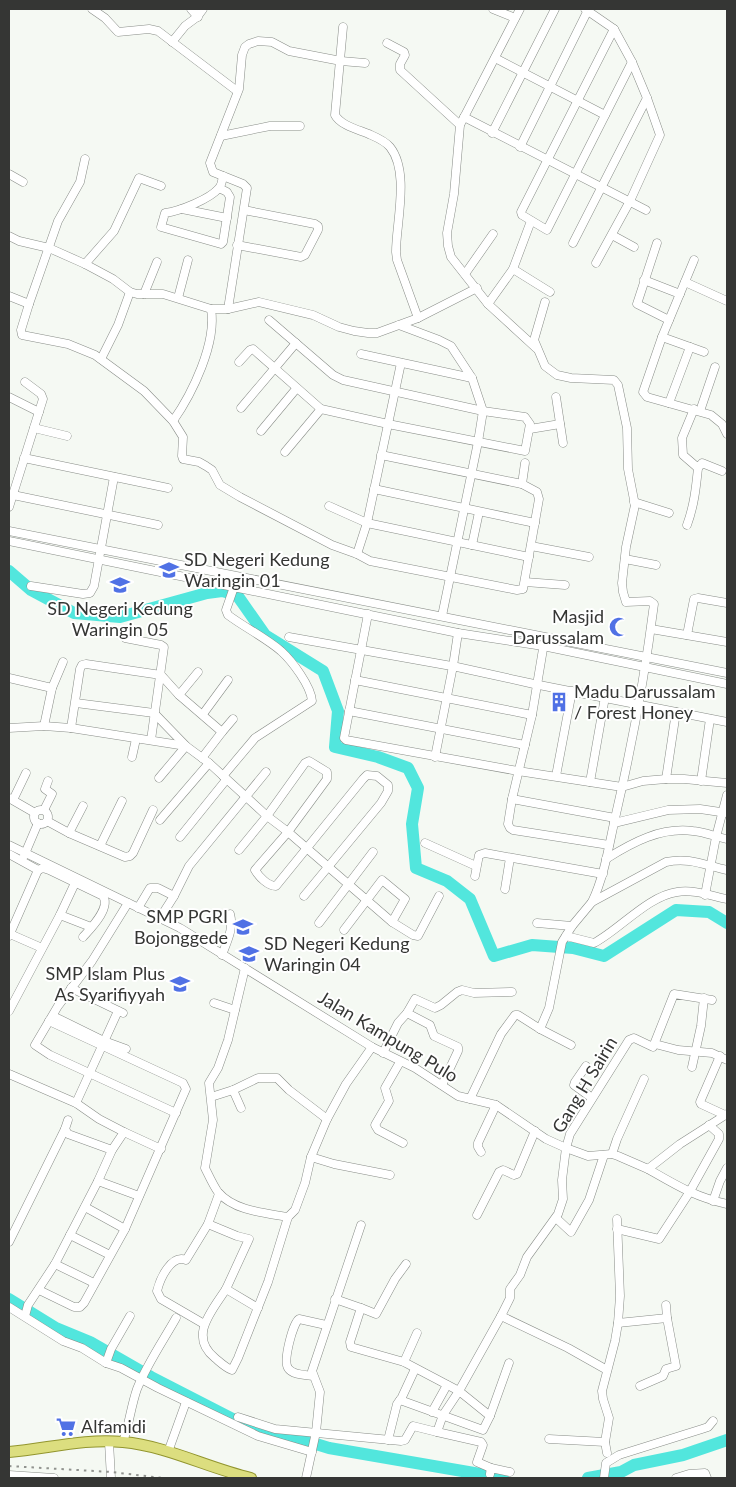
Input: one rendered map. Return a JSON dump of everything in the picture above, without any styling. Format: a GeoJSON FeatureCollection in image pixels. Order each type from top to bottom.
{"type":"FeatureCollection","features":[{"type":"Feature","properties":{"kind":"main road"},"geometry":{"type":"LineString","coordinates":[[9,1452],[89,1441],[123,1442],[168,1452],[251,1478]]}},
{"type":"Feature","properties":{"kind":"street"},"geometry":{"type":"LineString","coordinates":[[92,9],[105,18],[118,32],[154,30],[237,91]]}},
{"type":"Feature","properties":{"kind":"street"},"geometry":{"type":"LineString","coordinates":[[191,9],[198,17]]}},
{"type":"Feature","properties":{"kind":"street"},"geometry":{"type":"LineString","coordinates":[[172,42],[185,26],[198,17],[203,9]]}},
{"type":"Feature","properties":{"kind":"street"},"geometry":{"type":"LineString","coordinates":[[493,9],[515,18]]}},
{"type":"Feature","properties":{"kind":"street"},"geometry":{"type":"LineString","coordinates":[[520,9],[462,121],[454,194],[447,233],[451,257],[464,274],[488,304],[537,350]]}},
{"type":"Feature","properties":{"kind":"street"},"geometry":{"type":"LineString","coordinates":[[492,133],[555,9]]}},
{"type":"Feature","properties":{"kind":"street"},"geometry":{"type":"LineString","coordinates":[[520,146],[587,10],[614,29],[632,62],[660,132],[660,137],[630,201],[596,263]]}},
{"type":"Feature","properties":{"kind":"street"},"geometry":{"type":"LineString","coordinates":[[343,27],[341,61],[334,111],[337,118],[386,142],[391,147],[398,164],[400,192],[397,260],[418,318]]}},
{"type":"Feature","properties":{"kind":"street"},"geometry":{"type":"LineString","coordinates":[[614,29],[547,160],[522,215],[547,230],[632,62]]}},
{"type":"Feature","properties":{"kind":"street"},"geometry":{"type":"LineString","coordinates":[[228,308],[247,186],[213,172],[210,165],[239,89],[242,55],[245,47],[253,42],[272,42],[289,51],[341,61],[365,63]]}},
{"type":"Feature","properties":{"kind":"street"},"geometry":{"type":"LineString","coordinates":[[387,43],[404,52],[405,55],[400,64],[400,70],[462,121],[520,146],[646,210]]}},
{"type":"Feature","properties":{"kind":"street"},"geometry":{"type":"LineString","coordinates":[[495,58],[605,115]]}},
{"type":"Feature","properties":{"kind":"street"},"geometry":{"type":"LineString","coordinates":[[573,243],[647,98]]}},
{"type":"Feature","properties":{"kind":"street"},"geometry":{"type":"LineString","coordinates":[[221,136],[270,126],[300,126]]}},
{"type":"Feature","properties":{"kind":"street"},"geometry":{"type":"LineString","coordinates":[[85,160],[80,182],[61,214],[29,304],[21,330],[22,335],[76,346],[101,359],[144,391],[172,420],[183,437],[183,459],[199,462],[212,470],[220,484],[240,497],[332,544],[378,563],[517,590],[523,589],[539,496],[536,492],[522,484],[381,455]]}},
{"type":"Feature","properties":{"kind":"street"},"geometry":{"type":"LineString","coordinates":[[9,174],[23,182]]}},
{"type":"Feature","properties":{"kind":"street"},"geometry":{"type":"LineString","coordinates":[[219,188],[227,192],[230,197],[223,242],[221,244],[161,227],[165,213],[182,209],[219,188],[223,176]]}},
{"type":"Feature","properties":{"kind":"street"},"geometry":{"type":"LineString","coordinates":[[85,264],[114,231],[139,178],[161,186]]}},
{"type":"Feature","properties":{"kind":"street"},"geometry":{"type":"LineString","coordinates":[[182,209],[227,218]]}},
{"type":"Feature","properties":{"kind":"street"},"geometry":{"type":"LineString","coordinates":[[237,245],[301,257],[306,255],[318,230],[318,226],[315,224],[244,210]]}},
{"type":"Feature","properties":{"kind":"street"},"geometry":{"type":"LineString","coordinates":[[488,304],[513,269],[531,221]]}},
{"type":"Feature","properties":{"kind":"street"},"geometry":{"type":"LineString","coordinates":[[464,274],[493,234]]}},
{"type":"Feature","properties":{"kind":"street"},"geometry":{"type":"LineString","coordinates":[[612,235],[634,247]]}},
{"type":"Feature","properties":{"kind":"street"},"geometry":{"type":"LineString","coordinates":[[9,236],[19,241],[49,248],[85,264],[113,279],[130,292],[163,294],[211,309],[259,302],[313,315],[339,327],[368,333],[378,333],[418,318],[477,288]]}},
{"type":"Feature","properties":{"kind":"street"},"geometry":{"type":"LineString","coordinates":[[657,243],[637,304],[669,320]]}},
{"type":"Feature","properties":{"kind":"street"},"geometry":{"type":"LineString","coordinates":[[178,298],[188,260]]}},
{"type":"Feature","properties":{"kind":"street"},"geometry":{"type":"LineString","coordinates":[[694,260],[662,337],[643,392],[647,397],[716,417],[726,428]]}},
{"type":"Feature","properties":{"kind":"street"},"geometry":{"type":"LineString","coordinates":[[144,294],[157,262]]}},
{"type":"Feature","properties":{"kind":"street"},"geometry":{"type":"LineString","coordinates":[[513,269],[550,292]]}},
{"type":"Feature","properties":{"kind":"street"},"geometry":{"type":"LineString","coordinates":[[644,280],[680,294]]}},
{"type":"Feature","properties":{"kind":"street"},"geometry":{"type":"LineString","coordinates":[[685,282],[727,301]]}},
{"type":"Feature","properties":{"kind":"street"},"geometry":{"type":"LineString","coordinates":[[101,359],[118,325],[130,292]]}},
{"type":"Feature","properties":{"kind":"street"},"geometry":{"type":"LineString","coordinates":[[9,296],[29,304]]}},
{"type":"Feature","properties":{"kind":"street"},"geometry":{"type":"LineString","coordinates":[[540,1029],[549,1008],[564,939],[592,902],[603,874],[645,667],[654,604],[653,602],[628,602],[624,596],[625,559],[635,508],[628,469],[627,428],[618,385],[614,380],[571,378],[557,375],[545,366],[534,340],[545,302]]}},
{"type":"Feature","properties":{"kind":"street"},"geometry":{"type":"LineString","coordinates":[[172,420],[186,401],[206,355],[213,325],[211,309]]}},
{"type":"Feature","properties":{"kind":"street"},"geometry":{"type":"LineString","coordinates":[[239,362],[250,350],[253,350],[321,410],[525,451],[530,429],[529,421],[525,417],[483,411],[338,378],[269,320]]}},
{"type":"Feature","properties":{"kind":"street"},"geometry":{"type":"LineString","coordinates":[[399,325],[451,346],[472,378],[483,411],[472,474],[442,616]]}},
{"type":"Feature","properties":{"kind":"street"},"geometry":{"type":"LineString","coordinates":[[662,337],[704,352]]}},
{"type":"Feature","properties":{"kind":"street"},"geometry":{"type":"LineString","coordinates":[[241,408],[296,343]]}},
{"type":"Feature","properties":{"kind":"street"},"geometry":{"type":"LineString","coordinates":[[669,403],[690,347]]}},
{"type":"Feature","properties":{"kind":"street"},"geometry":{"type":"LineString","coordinates":[[361,354],[472,378]]}},
{"type":"Feature","properties":{"kind":"street"},"geometry":{"type":"LineString","coordinates":[[357,554],[367,523],[401,363]]}},
{"type":"Feature","properties":{"kind":"street"},"geometry":{"type":"LineString","coordinates":[[698,468],[683,455],[682,438],[697,410],[715,368]]}},
{"type":"Feature","properties":{"kind":"street"},"geometry":{"type":"LineString","coordinates":[[9,507],[12,490],[43,397],[25,382]]}},
{"type":"Feature","properties":{"kind":"street"},"geometry":{"type":"LineString","coordinates":[[261,431],[296,389]]}},
{"type":"Feature","properties":{"kind":"street"},"geometry":{"type":"LineString","coordinates":[[556,396],[563,443]]}},
{"type":"Feature","properties":{"kind":"street"},"geometry":{"type":"LineString","coordinates":[[9,398],[39,412]]}},
{"type":"Feature","properties":{"kind":"street"},"geometry":{"type":"LineString","coordinates":[[284,452],[321,410]]}},
{"type":"Feature","properties":{"kind":"street"},"geometry":{"type":"LineString","coordinates":[[530,429],[560,424]]}},
{"type":"Feature","properties":{"kind":"street"},"geometry":{"type":"LineString","coordinates":[[34,428],[67,436]]}},
{"type":"Feature","properties":{"kind":"street"},"geometry":{"type":"LineString","coordinates":[[24,458],[168,488]]}},
{"type":"Feature","properties":{"kind":"street"},"geometry":{"type":"LineString","coordinates":[[522,484],[525,463]]}},
{"type":"Feature","properties":{"kind":"street"},"geometry":{"type":"LineString","coordinates":[[687,525],[696,489],[698,468],[702,463],[722,471]]}},
{"type":"Feature","properties":{"kind":"street"},"geometry":{"type":"LineString","coordinates":[[31,586],[90,593],[94,586],[114,477]]}},
{"type":"Feature","properties":{"kind":"street"},"geometry":{"type":"LineString","coordinates":[[374,489],[535,523]]}},
{"type":"Feature","properties":{"kind":"street"},"geometry":{"type":"LineString","coordinates":[[12,490],[158,525]]}},
{"type":"Feature","properties":{"kind":"street"},"geometry":{"type":"LineString","coordinates":[[634,502],[669,513]]}},
{"type":"Feature","properties":{"kind":"street"},"geometry":{"type":"LineString","coordinates":[[328,506],[367,523],[529,557]]}},
{"type":"Feature","properties":{"kind":"street"},"geometry":{"type":"LineString","coordinates":[[472,545],[479,512]]}},
{"type":"Feature","properties":{"kind":"street"},"geometry":{"type":"LineString","coordinates":[[9,531],[727,673]]}},
{"type":"Feature","properties":{"kind":"street"},"geometry":{"type":"LineString","coordinates":[[9,541],[234,591],[543,646],[727,684]]}},
{"type":"Feature","properties":{"kind":"street"},"geometry":{"type":"LineString","coordinates":[[531,546],[589,557]]}},
{"type":"Feature","properties":{"kind":"street"},"geometry":{"type":"LineString","coordinates":[[625,559],[656,565]]}},
{"type":"Feature","properties":{"kind":"street"},"geometry":{"type":"LineString","coordinates":[[180,837],[256,738],[312,701],[304,679],[281,651],[228,615],[226,610],[234,591],[243,577]]}},
{"type":"Feature","properties":{"kind":"street"},"geometry":{"type":"LineString","coordinates":[[525,582],[565,585]]}},
{"type":"Feature","properties":{"kind":"street"},"geometry":{"type":"LineString","coordinates":[[324,606],[326,594]]}},
{"type":"Feature","properties":{"kind":"street"},"geometry":{"type":"LineString","coordinates":[[687,635],[694,599],[727,603]]}},
{"type":"Feature","properties":{"kind":"street"},"geometry":{"type":"LineString","coordinates":[[393,618],[394,607]]}},
{"type":"Feature","properties":{"kind":"street"},"geometry":{"type":"LineString","coordinates":[[368,614],[344,738],[346,740],[434,757],[622,787],[666,779],[727,783]]}},
{"type":"Feature","properties":{"kind":"street"},"geometry":{"type":"LineString","coordinates":[[651,629],[727,642]]}},
{"type":"Feature","properties":{"kind":"street"},"geometry":{"type":"LineString","coordinates":[[434,757],[447,698],[458,632]]}},
{"type":"Feature","properties":{"kind":"street"},"geometry":{"type":"LineString","coordinates":[[545,636],[538,685],[508,824],[513,830],[609,845]]}},
{"type":"Feature","properties":{"kind":"street"},"geometry":{"type":"LineString","coordinates":[[289,637],[453,666],[538,685],[727,722]]}},
{"type":"Feature","properties":{"kind":"street"},"geometry":{"type":"LineString","coordinates":[[125,638],[164,646],[165,650],[151,740]]}},
{"type":"Feature","properties":{"kind":"street"},"geometry":{"type":"LineString","coordinates":[[44,726],[52,688],[63,662]]}},
{"type":"Feature","properties":{"kind":"street"},"geometry":{"type":"LineString","coordinates":[[71,728],[80,669],[82,665],[86,664],[161,675],[179,696],[203,714],[222,732]]}},
{"type":"Feature","properties":{"kind":"street"},"geometry":{"type":"LineString","coordinates":[[179,696],[198,672]]}},
{"type":"Feature","properties":{"kind":"street"},"geometry":{"type":"LineString","coordinates":[[9,678],[52,688]]}},
{"type":"Feature","properties":{"kind":"street"},"geometry":{"type":"LineString","coordinates":[[203,714],[228,680]]}},
{"type":"Feature","properties":{"kind":"street"},"geometry":{"type":"LineString","coordinates":[[355,680],[532,715]]}},
{"type":"Feature","properties":{"kind":"street"},"geometry":{"type":"LineString","coordinates":[[556,776],[572,691]]}},
{"type":"Feature","properties":{"kind":"street"},"geometry":{"type":"LineString","coordinates":[[590,782],[605,697]]}},
{"type":"Feature","properties":{"kind":"street"},"geometry":{"type":"LineString","coordinates":[[76,703],[154,713],[186,746],[209,763],[267,816],[392,922],[413,935],[418,936],[439,896]]}},
{"type":"Feature","properties":{"kind":"street"},"geometry":{"type":"LineString","coordinates":[[349,711],[525,745]]}},
{"type":"Feature","properties":{"kind":"street"},"geometry":{"type":"LineString","coordinates":[[666,779],[676,712]]}},
{"type":"Feature","properties":{"kind":"street"},"geometry":{"type":"LineString","coordinates":[[202,758],[233,719]]}},
{"type":"Feature","properties":{"kind":"street"},"geometry":{"type":"LineString","coordinates":[[701,781],[710,719]]}},
{"type":"Feature","properties":{"kind":"street"},"geometry":{"type":"LineString","coordinates":[[9,728],[44,726],[71,728],[186,746]]}},
{"type":"Feature","properties":{"kind":"street"},"geometry":{"type":"LineString","coordinates":[[132,757],[136,739]]}},
{"type":"Feature","properties":{"kind":"street"},"geometry":{"type":"LineString","coordinates":[[159,778],[186,746]]}},
{"type":"Feature","properties":{"kind":"street"},"geometry":{"type":"LineString","coordinates":[[239,850],[267,816],[305,763],[309,761],[317,764],[327,772],[328,780],[288,832],[255,870],[271,886],[276,886],[367,775],[377,776],[388,785],[388,791],[381,803],[304,896]]}},
{"type":"Feature","properties":{"kind":"street"},"geometry":{"type":"LineString","coordinates":[[160,820],[209,763]]}},
{"type":"Feature","properties":{"kind":"street"},"geometry":{"type":"LineString","coordinates":[[160,918],[174,896],[189,866],[266,772]]}},
{"type":"Feature","properties":{"kind":"street"},"geometry":{"type":"LineString","coordinates":[[26,773],[11,799],[35,813]]}},
{"type":"Feature","properties":{"kind":"street"},"geometry":{"type":"LineString","coordinates":[[44,810],[52,794],[45,789],[48,781]]}},
{"type":"Feature","properties":{"kind":"street"},"geometry":{"type":"LineString","coordinates":[[704,895],[716,837],[725,812],[727,795]]}},
{"type":"Feature","properties":{"kind":"street"},"geometry":{"type":"LineString","coordinates":[[512,799],[615,821],[668,810],[700,809],[725,812]]}},
{"type":"Feature","properties":{"kind":"street"},"geometry":{"type":"LineString","coordinates":[[100,846],[122,801]]}},
{"type":"Feature","properties":{"kind":"street"},"geometry":{"type":"LineString","coordinates":[[69,833],[83,806]]}},
{"type":"Feature","properties":{"kind":"street"},"geometry":{"type":"LineString","coordinates":[[35,813],[44,810]]}},
{"type":"Feature","properties":{"kind":"street"},"geometry":{"type":"LineString","coordinates":[[44,810],[48,815],[47,821]]}},
{"type":"Feature","properties":{"kind":"street"},"geometry":{"type":"LineString","coordinates":[[47,821],[69,833],[125,857],[133,853],[153,810]]}},
{"type":"Feature","properties":{"kind":"street"},"geometry":{"type":"LineString","coordinates":[[35,813],[34,819],[38,823],[42,824],[47,821]]}},
{"type":"Feature","properties":{"kind":"street"},"geometry":{"type":"LineString","coordinates":[[21,861],[38,823]]}},
{"type":"Feature","properties":{"kind":"street"},"geometry":{"type":"LineString","coordinates":[[606,859],[633,842],[661,832],[694,831],[727,839]]}},
{"type":"Feature","properties":{"kind":"street"},"geometry":{"type":"LineString","coordinates":[[425,844],[476,866]]}},
{"type":"Feature","properties":{"kind":"street","name":"Jalan Kampung Pulo"},"geometry":{"type":"LineString","coordinates":[[9,845],[160,918],[382,1053],[415,1068],[458,1096],[496,1105],[546,1139],[566,1148],[588,1156],[608,1155],[625,1158],[689,1193],[727,1204]]}},
{"type":"Feature","properties":{"kind":"street"},"geometry":{"type":"LineString","coordinates":[[319,923],[372,852]]}},
{"type":"Feature","properties":{"kind":"street"},"geometry":{"type":"LineString","coordinates":[[475,876],[476,866],[480,855],[483,853],[603,874]]}},
{"type":"Feature","properties":{"kind":"street"},"geometry":{"type":"LineString","coordinates":[[9,854],[38,870],[43,868],[49,870],[105,899],[104,908],[83,937]]}},
{"type":"Feature","properties":{"kind":"street"},"geometry":{"type":"LineString","coordinates":[[505,888],[510,858]]}},
{"type":"Feature","properties":{"kind":"street"},"geometry":{"type":"LineString","coordinates":[[592,902],[666,862],[696,861],[727,870]]}},
{"type":"Feature","properties":{"kind":"street"},"geometry":{"type":"LineString","coordinates":[[38,870],[9,935],[42,948]]}},
{"type":"Feature","properties":{"kind":"street"},"geometry":{"type":"LineString","coordinates":[[344,930],[382,880],[407,896],[392,922]]}},
{"type":"Feature","properties":{"kind":"street"},"geometry":{"type":"LineString","coordinates":[[9,1011],[75,883]]}},
{"type":"Feature","properties":{"kind":"street"},"geometry":{"type":"LineString","coordinates":[[138,908],[150,888],[158,888],[174,896]]}},
{"type":"Feature","properties":{"kind":"street"},"geometry":{"type":"LineString","coordinates":[[564,939],[594,943],[636,912],[670,894],[682,892],[727,899]]}},
{"type":"Feature","properties":{"kind":"street"},"geometry":{"type":"LineString","coordinates":[[128,903],[92,961],[58,1006],[35,1043],[36,1047],[90,1074],[176,1113]]}},
{"type":"Feature","properties":{"kind":"street"},"geometry":{"type":"LineString","coordinates":[[222,955],[230,933],[230,914]]}},
{"type":"Feature","properties":{"kind":"street"},"geometry":{"type":"LineString","coordinates":[[60,915],[91,927]]}},
{"type":"Feature","properties":{"kind":"street"},"geometry":{"type":"LineString","coordinates":[[537,923],[572,926]]}},
{"type":"Feature","properties":{"kind":"street"},"geometry":{"type":"LineString","coordinates":[[245,968],[228,1040],[218,1068],[211,1078],[213,1120],[204,1168],[219,1194],[233,1204],[288,1217]]}},
{"type":"Feature","properties":{"kind":"street"},"geometry":{"type":"LineString","coordinates":[[71,988],[120,1012],[76,1103]]}},
{"type":"Feature","properties":{"kind":"street"},"geometry":{"type":"LineString","coordinates":[[382,1053],[398,1023],[407,1013],[414,999],[435,1008],[462,990],[474,993],[512,992]]}},
{"type":"Feature","properties":{"kind":"street"},"geometry":{"type":"LineString","coordinates":[[692,1067],[695,1051],[700,1026],[708,999],[674,994],[655,1044],[678,1050],[695,1051],[712,1053],[723,1058],[700,1102],[726,1115]]}},
{"type":"Feature","properties":{"kind":"street"},"geometry":{"type":"LineString","coordinates":[[214,1002],[235,1010]]}},
{"type":"Feature","properties":{"kind":"street"},"geometry":{"type":"LineString","coordinates":[[407,1013],[430,1025],[434,1036],[458,1048],[442,1085]]}},
{"type":"Feature","properties":{"kind":"street"},"geometry":{"type":"LineString","coordinates":[[470,1099],[501,1034],[515,1015],[518,1014],[540,1029],[571,1045]]}},
{"type":"Feature","properties":{"kind":"street"},"geometry":{"type":"LineString","coordinates":[[40,1290],[77,1308],[84,1303],[125,1229],[186,1089],[183,1083],[51,1019]]}},
{"type":"Feature","properties":{"kind":"street","name":"Gang H Sairin"},"geometry":{"type":"LineString","coordinates":[[556,1218],[562,1204],[566,1148],[570,1134],[629,1040],[634,1038],[651,1047],[655,1044]]}},
{"type":"Feature","properties":{"kind":"street"},"geometry":{"type":"LineString","coordinates":[[103,1044],[126,1049]]}},
{"type":"Feature","properties":{"kind":"street"},"geometry":{"type":"LineString","coordinates":[[208,1224],[249,1239],[226,1289],[204,1324],[202,1334],[210,1354],[232,1370],[273,1269],[288,1217],[295,1210],[298,1203],[311,1157],[327,1119],[346,1084],[372,1047]]}},
{"type":"Feature","properties":{"kind":"street"},"geometry":{"type":"LineString","coordinates":[[400,1062],[385,1088],[389,1101],[375,1126],[378,1130],[403,1143]]}},
{"type":"Feature","properties":{"kind":"street"},"geometry":{"type":"LineString","coordinates":[[586,1066],[574,1082],[574,1086],[592,1098]]}},
{"type":"Feature","properties":{"kind":"street"},"geometry":{"type":"LineString","coordinates":[[9,1074],[76,1103],[99,1119],[161,1149]]}},
{"type":"Feature","properties":{"kind":"street"},"geometry":{"type":"LineString","coordinates":[[211,1097],[233,1090],[258,1078],[277,1078],[327,1119]]}},
{"type":"Feature","properties":{"kind":"street"},"geometry":{"type":"LineString","coordinates":[[437,1432],[443,1415],[459,1391],[501,1316],[510,1298],[511,1287],[520,1275],[530,1252],[556,1218],[571,1232],[589,1200],[644,1080]]}},
{"type":"Feature","properties":{"kind":"street"},"geometry":{"type":"LineString","coordinates":[[233,1090],[240,1108]]}},
{"type":"Feature","properties":{"kind":"street"},"geometry":{"type":"LineString","coordinates":[[480,1152],[478,1143],[496,1105]]}},
{"type":"Feature","properties":{"kind":"street"},"geometry":{"type":"LineString","coordinates":[[648,1170],[709,1125],[726,1115]]}},
{"type":"Feature","properties":{"kind":"street"},"geometry":{"type":"LineString","coordinates":[[9,1242],[68,1120]]}},
{"type":"Feature","properties":{"kind":"street"},"geometry":{"type":"LineString","coordinates":[[617,1229],[660,1239],[689,1193],[720,1137],[709,1125]]}},
{"type":"Feature","properties":{"kind":"street"},"geometry":{"type":"LineString","coordinates":[[65,1129],[68,1134],[112,1150]]}},
{"type":"Feature","properties":{"kind":"street"},"geometry":{"type":"LineString","coordinates":[[478,1215],[499,1172],[503,1170],[514,1176],[517,1174],[535,1131]]}},
{"type":"Feature","properties":{"kind":"street"},"geometry":{"type":"LineString","coordinates":[[26,1311],[55,1264],[112,1150],[124,1132]]}},
{"type":"Feature","properties":{"kind":"street"},"geometry":{"type":"LineString","coordinates":[[311,1157],[334,1164],[390,1175]]}},
{"type":"Feature","properties":{"kind":"street"},"geometry":{"type":"LineString","coordinates":[[713,1201],[727,1168]]}},
{"type":"Feature","properties":{"kind":"street"},"geometry":{"type":"LineString","coordinates":[[98,1181],[139,1196]]}},
{"type":"Feature","properties":{"kind":"street"},"geometry":{"type":"LineString","coordinates":[[204,1324],[161,1300],[157,1291],[170,1265],[178,1258],[186,1260],[208,1224],[219,1194]]}},
{"type":"Feature","properties":{"kind":"street"},"geometry":{"type":"LineString","coordinates":[[84,1207],[125,1229]]}},
{"type":"Feature","properties":{"kind":"street"},"geometry":{"type":"LineString","coordinates":[[607,1453],[605,1442],[609,1418],[602,1391],[614,1348],[618,1323],[620,1296],[617,1219]]}},
{"type":"Feature","properties":{"kind":"street"},"geometry":{"type":"LineString","coordinates":[[306,1478],[316,1433],[320,1392],[312,1371],[360,1225]]}},
{"type":"Feature","properties":{"kind":"street"},"geometry":{"type":"LineString","coordinates":[[70,1235],[110,1255]]}},
{"type":"Feature","properties":{"kind":"street"},"geometry":{"type":"LineString","coordinates":[[55,1264],[94,1283]]}},
{"type":"Feature","properties":{"kind":"street"},"geometry":{"type":"LineString","coordinates":[[335,1299],[376,1314],[395,1279],[406,1264]]}},
{"type":"Feature","properties":{"kind":"street"},"geometry":{"type":"LineString","coordinates":[[226,1289],[258,1308]]}},
{"type":"Feature","properties":{"kind":"street"},"geometry":{"type":"LineString","coordinates":[[640,1386],[663,1376],[666,1369],[676,1366],[666,1305]]}},
{"type":"Feature","properties":{"kind":"street"},"geometry":{"type":"LineString","coordinates":[[9,1307],[26,1311],[45,1331],[63,1341],[108,1356],[121,1368],[143,1375],[186,1402],[258,1436],[313,1449]]}},
{"type":"Feature","properties":{"kind":"street"},"geometry":{"type":"LineString","coordinates":[[361,1308],[350,1342],[351,1347],[404,1362],[459,1391],[490,1416]]}},
{"type":"Feature","properties":{"kind":"street"},"geometry":{"type":"LineString","coordinates":[[108,1356],[130,1316]]}},
{"type":"Feature","properties":{"kind":"street"},"geometry":{"type":"LineString","coordinates":[[501,1316],[568,1348],[607,1370]]}},
{"type":"Feature","properties":{"kind":"street"},"geometry":{"type":"LineString","coordinates":[[123,1442],[134,1398],[143,1375],[176,1318]]}},
{"type":"Feature","properties":{"kind":"street"},"geometry":{"type":"LineString","coordinates":[[618,1323],[667,1318]]}},
{"type":"Feature","properties":{"kind":"street"},"geometry":{"type":"LineString","coordinates":[[313,1376],[294,1373],[288,1368],[286,1363],[295,1322],[299,1319],[326,1326]]}},
{"type":"Feature","properties":{"kind":"street"},"geometry":{"type":"LineString","coordinates":[[404,1362],[417,1333]]}},
{"type":"Feature","properties":{"kind":"street"},"geometry":{"type":"LineString","coordinates":[[479,1442],[508,1364]]}},
{"type":"Feature","properties":{"kind":"street"},"geometry":{"type":"LineString","coordinates":[[388,1440],[395,1408],[415,1369]]}},
{"type":"Feature","properties":{"kind":"street"},"geometry":{"type":"LineString","coordinates":[[432,1412],[447,1385]]}},
{"type":"Feature","properties":{"kind":"street"},"geometry":{"type":"LineString","coordinates":[[400,1400],[483,1430]]}},
{"type":"Feature","properties":{"kind":"street"},"geometry":{"type":"LineString","coordinates":[[168,1452],[186,1402]]}},
{"type":"Feature","properties":{"kind":"street"},"geometry":{"type":"LineString","coordinates":[[238,1417],[266,1427],[403,1441],[413,1426],[482,1442],[476,1462],[491,1471],[510,1472]]}},
{"type":"Feature","properties":{"kind":"street"},"geometry":{"type":"LineString","coordinates":[[604,1478],[606,1463],[619,1455],[708,1427],[713,1421]]}},
{"type":"Feature","properties":{"kind":"street"},"geometry":{"type":"LineString","coordinates":[[550,1439],[605,1442]]}},
{"type":"Feature","properties":{"kind":"street"},"geometry":{"type":"LineString","coordinates":[[109,1442],[111,1478]]}},
{"type":"Feature","properties":{"kind":"street"},"geometry":{"type":"LineString","coordinates":[[676,1478],[689,1474],[706,1473],[707,1478]]}},
{"type":"Feature","properties":{"kind":"street"},"geometry":{"type":"LineString","coordinates":[[9,1475],[54,1478]]}},
{"type":"Feature","properties":{"kind":"waterway"},"geometry":{"type":"LineString","coordinates":[[9,571],[31,590],[74,613],[120,617],[207,593],[222,591],[237,595],[265,635],[323,671],[338,711],[335,747],[378,757],[408,768],[418,788],[412,824],[416,868],[447,881],[470,899],[494,956],[532,945],[573,948],[604,956],[676,910],[709,912],[727,923]]}},
{"type":"Feature","properties":{"kind":"waterway"},"geometry":{"type":"LineString","coordinates":[[9,1299],[56,1328],[90,1342],[151,1377],[256,1431],[303,1440],[329,1448],[503,1478]]}},
{"type":"Feature","properties":{"kind":"waterway"},"geometry":{"type":"LineString","coordinates":[[588,1478],[621,1472],[634,1465],[683,1455],[727,1440]]}},
{"type":"Feature","properties":{"kind":"railway"},"geometry":{"type":"LineString","coordinates":[[9,1466],[111,1472],[163,1478]]}},
{"type":"Feature","properties":{"kind":"place","name":"SD Negeri Kedung Waringin 01"},"geometry":{"type":"Point","coordinates":[169,570]}},
{"type":"Feature","properties":{"kind":"place","name":"SD Negeri Kedung Waringin 05"},"geometry":{"type":"Point","coordinates":[120,585]}},
{"type":"Feature","properties":{"kind":"place","name":"Masjid Darussalam"},"geometry":{"type":"Point","coordinates":[619,627]}},
{"type":"Feature","properties":{"kind":"place","name":"Madu Darussalam / Forest Honey"},"geometry":{"type":"Point","coordinates":[559,702]}},
{"type":"Feature","properties":{"kind":"place","name":"SMP PGRI Bojonggede"},"geometry":{"type":"Point","coordinates":[243,927]}},
{"type":"Feature","properties":{"kind":"place","name":"SD Negeri Kedung Waringin 04"},"geometry":{"type":"Point","coordinates":[249,954]}},
{"type":"Feature","properties":{"kind":"place","name":"SMP Islam Plus As Syarifiyyah"},"geometry":{"type":"Point","coordinates":[180,984]}},
{"type":"Feature","properties":{"kind":"place","name":"Alfamidi"},"geometry":{"type":"Point","coordinates":[66,1427]}}]}
